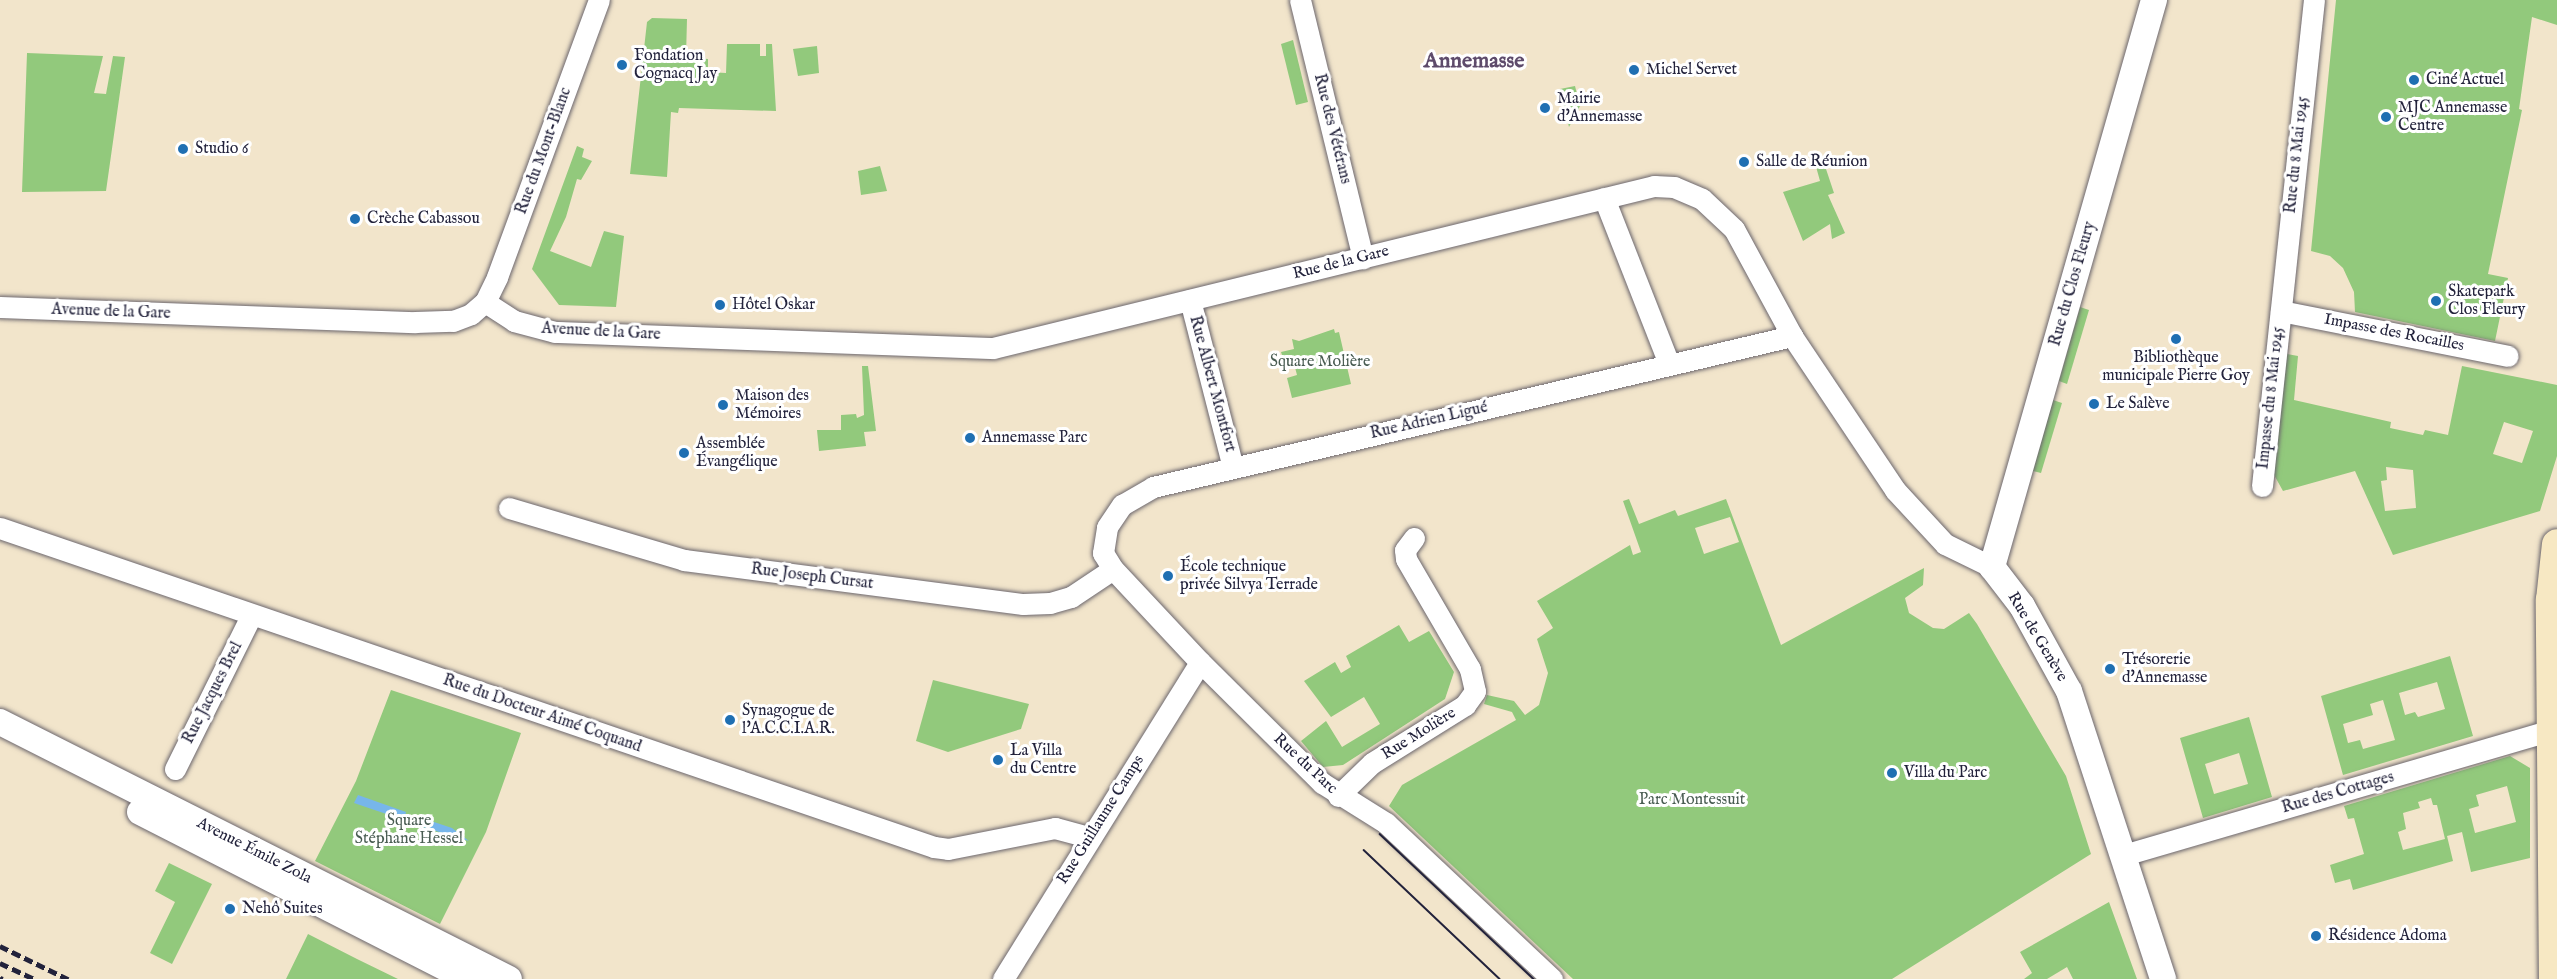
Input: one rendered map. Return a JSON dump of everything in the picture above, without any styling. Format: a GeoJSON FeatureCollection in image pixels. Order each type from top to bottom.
{"type":"FeatureCollection","features":[{"type":"Feature","properties":{"kind":"main road"},"geometry":{"type":"LineString","coordinates":[[2554,979],[2555,819],[2552,600],[2557,544]]}},
{"type":"Feature","properties":{"kind":"street","name":"Rue du Mont-Blanc"},"geometry":{"type":"LineString","coordinates":[[485,302],[599,0]]}},
{"type":"Feature","properties":{"kind":"street","name":"Rue des Vétérans"},"geometry":{"type":"LineString","coordinates":[[1300,0],[1364,258]]}},
{"type":"Feature","properties":{"kind":"street","name":"Rue du Clos Fleury"},"geometry":{"type":"LineString","coordinates":[[1992,567],[2154,0]]}},
{"type":"Feature","properties":{"kind":"street","name":"Rue du 8 Mai 1945"},"geometry":{"type":"LineString","coordinates":[[2281,310],[2313,0]]}},
{"type":"Feature","properties":{"kind":"street","name":"Rue de la Gare"},"geometry":{"type":"LineString","coordinates":[[999,347],[1654,186],[1683,189]]}},
{"type":"Feature","properties":{"kind":"street","name":"Rue de Genève"},"geometry":{"type":"LineString","coordinates":[[1683,189],[1712,205],[1734,229],[1792,336],[1895,490],[1945,544],[1992,567],[2022,606],[2064,680],[2124,855],[2163,979]]}},
{"type":"Feature","properties":{"kind":"street"},"geometry":{"type":"LineString","coordinates":[[1604,198],[1669,364]]}},
{"type":"Feature","properties":{"kind":"street","name":"Rue Albert Montfort"},"geometry":{"type":"LineString","coordinates":[[1190,300],[1233,467]]}},
{"type":"Feature","properties":{"kind":"street","name":"Avenue de la Gare"},"geometry":{"type":"LineString","coordinates":[[0,308],[415,322],[463,318],[485,302],[514,321],[555,332],[978,349],[999,347]]}},
{"type":"Feature","properties":{"kind":"street","name":"Impasse des Rocailles"},"geometry":{"type":"LineString","coordinates":[[2281,310],[2508,356]]}},
{"type":"Feature","properties":{"kind":"street","name":"Impasse du 8 Mai 1945"},"geometry":{"type":"LineString","coordinates":[[2262,486],[2281,310]]}},
{"type":"Feature","properties":{"kind":"street","name":"Rue Adrien Ligué"},"geometry":{"type":"LineString","coordinates":[[1108,561],[1107,527],[1129,499],[1153,487],[1792,336]]}},
{"type":"Feature","properties":{"kind":"street","name":"Rue Joseph Cursat"},"geometry":{"type":"LineString","coordinates":[[509,508],[684,560],[1023,604],[1050,603],[1071,597],[1108,561]]}},
{"type":"Feature","properties":{"kind":"street","name":"Rue du Docteur Aimé Coquand"},"geometry":{"type":"LineString","coordinates":[[0,528],[251,616],[934,847],[948,849],[1055,828],[1089,837]]}},
{"type":"Feature","properties":{"kind":"street","name":"Rue Molière"},"geometry":{"type":"LineString","coordinates":[[1338,796],[1367,767],[1465,705],[1475,691],[1470,669],[1406,559],[1405,550],[1414,538]]}},
{"type":"Feature","properties":{"kind":"street","name":"Rue du Parc"},"geometry":{"type":"LineString","coordinates":[[1108,561],[1200,662],[1338,796],[1386,823],[1552,979]]}},
{"type":"Feature","properties":{"kind":"street","name":"Rue Jacques Brel"},"geometry":{"type":"LineString","coordinates":[[175,769],[251,616]]}},
{"type":"Feature","properties":{"kind":"street","name":"Rue Guillaume Camps"},"geometry":{"type":"LineString","coordinates":[[1003,979],[1089,837],[1200,662]]}},
{"type":"Feature","properties":{"kind":"street","name":"Avenue Émile Zola"},"geometry":{"type":"LineString","coordinates":[[0,722],[509,979]]}},
{"type":"Feature","properties":{"kind":"street","name":"Rue des Cottages"},"geometry":{"type":"LineString","coordinates":[[2124,855],[2552,730]]}},
{"type":"Feature","properties":{"kind":"street","name":"Avenue Émile Zola"},"geometry":{"type":"LineString","coordinates":[[0,742],[468,979]]}},
{"type":"Feature","properties":{"kind":"green space"},"geometry":{"type":"Polygon","coordinates":[[[2336,0],[2557,0],[2557,25],[2532,17],[2519,109],[2522,110],[2488,274],[2508,278],[2495,341],[2355,312],[2354,292],[2343,268],[2330,256],[2311,251],[2336,0]]]}},
{"type":"Feature","properties":{"kind":"green space"},"geometry":{"type":"Polygon","coordinates":[[[652,18],[687,19],[686,57],[708,59],[708,72],[726,73],[727,44],[760,44],[760,56],[766,56],[766,44],[772,44],[776,111],[679,108],[678,113],[671,112],[667,177],[630,174],[647,22],[652,18]]]}},
{"type":"Feature","properties":{"kind":"green space"},"geometry":{"type":"Polygon","coordinates":[[[1293,40],[1308,102],[1296,105],[1281,44],[1293,40]]]}},
{"type":"Feature","properties":{"kind":"green space"},"geometry":{"type":"Polygon","coordinates":[[[817,46],[819,73],[798,76],[793,49],[817,46]]]}},
{"type":"Feature","properties":{"kind":"green space"},"geometry":{"type":"Polygon","coordinates":[[[27,53],[103,56],[94,93],[106,94],[113,56],[125,57],[106,191],[22,192],[27,53]]]}},
{"type":"Feature","properties":{"kind":"green space"},"geometry":{"type":"Polygon","coordinates":[[[1575,86],[1580,106],[1569,127],[1560,89],[1575,86]]]}},
{"type":"Feature","properties":{"kind":"green space"},"geometry":{"type":"Polygon","coordinates":[[[577,146],[584,149],[582,157],[592,161],[581,180],[577,179],[566,217],[550,251],[591,267],[604,231],[624,236],[616,307],[559,305],[532,269],[577,146]]]}},
{"type":"Feature","properties":{"kind":"green space"},"geometry":{"type":"Polygon","coordinates":[[[1823,160],[1834,193],[1828,195],[1845,233],[1832,239],[1830,224],[1803,241],[1783,192],[1820,181],[1815,163],[1823,160]]]}},
{"type":"Feature","properties":{"kind":"green space"},"geometry":{"type":"Polygon","coordinates":[[[880,166],[887,191],[861,195],[858,171],[880,166]]]}},
{"type":"Feature","properties":{"kind":"green space"},"geometry":{"type":"Polygon","coordinates":[[[2080,307],[2089,310],[2067,384],[2059,381],[2080,307]]]}},
{"type":"Feature","properties":{"kind":"green space","name":"Square Molière"},"geometry":{"type":"Polygon","coordinates":[[[1334,329],[1335,333],[1339,332],[1351,384],[1292,398],[1287,378],[1297,375],[1292,356],[1283,358],[1281,352],[1294,349],[1292,339],[1299,341],[1334,329]]]}},
{"type":"Feature","properties":{"kind":"green space"},"geometry":{"type":"Polygon","coordinates":[[[2287,354],[2298,356],[2294,400],[2391,422],[2390,428],[2423,435],[2425,430],[2448,435],[2462,366],[2557,385],[2557,456],[2540,511],[2393,555],[2355,471],[2283,491],[2273,473],[2287,354]],[[2504,422],[2493,454],[2522,463],[2533,431],[2504,422]],[[2386,467],[2387,480],[2381,481],[2385,511],[2416,508],[2413,470],[2386,467]]]}},
{"type":"Feature","properties":{"kind":"green space"},"geometry":{"type":"Polygon","coordinates":[[[862,366],[868,366],[876,431],[864,432],[866,446],[819,451],[817,430],[841,430],[841,415],[856,414],[857,418],[864,415],[862,366]]]}},
{"type":"Feature","properties":{"kind":"green space"},"geometry":{"type":"Polygon","coordinates":[[[2053,400],[2062,403],[2041,473],[2033,471],[2053,400]]]}},
{"type":"Feature","properties":{"kind":"green space","name":"Parc Montessuit"},"geometry":{"type":"Polygon","coordinates":[[[1629,499],[1639,524],[1675,510],[1678,516],[1726,499],[1781,645],[1924,568],[1923,585],[1905,598],[1909,613],[1933,628],[1944,629],[1969,613],[2066,776],[2091,854],[1892,979],[1573,979],[1389,806],[1402,785],[1516,720],[1512,712],[1484,704],[1487,695],[1514,701],[1525,715],[1539,705],[1548,673],[1537,639],[1553,628],[1537,601],[1630,545],[1633,555],[1641,552],[1623,501],[1629,499]],[[1730,517],[1695,528],[1704,554],[1739,542],[1730,517]]]}},
{"type":"Feature","properties":{"kind":"green space"},"geometry":{"type":"Polygon","coordinates":[[[1399,625],[1409,642],[1429,631],[1454,672],[1445,699],[1343,765],[1323,767],[1301,741],[1326,721],[1342,747],[1380,724],[1364,697],[1331,717],[1304,681],[1335,662],[1341,673],[1351,667],[1346,656],[1399,625]]]}},
{"type":"Feature","properties":{"kind":"green space"},"geometry":{"type":"Polygon","coordinates":[[[2450,656],[2473,736],[2343,775],[2321,696],[2450,656]],[[2437,682],[2399,693],[2405,715],[2415,712],[2418,717],[2445,709],[2437,682]],[[2383,700],[2370,704],[2373,715],[2343,724],[2348,743],[2360,740],[2363,749],[2395,740],[2383,700]]]}},
{"type":"Feature","properties":{"kind":"green space"},"geometry":{"type":"Polygon","coordinates":[[[933,680],[1029,704],[1021,729],[948,752],[916,741],[933,680]]]}},
{"type":"Feature","properties":{"kind":"green space","name":"Square Stéphane Hessel"},"geometry":{"type":"Polygon","coordinates":[[[391,690],[521,733],[486,832],[440,924],[315,861],[356,781],[391,690]]]}},
{"type":"Feature","properties":{"kind":"green space"},"geometry":{"type":"Polygon","coordinates":[[[2249,717],[2272,797],[2203,818],[2180,738],[2249,717]],[[2239,753],[2205,764],[2214,794],[2248,784],[2239,753]]]}},
{"type":"Feature","properties":{"kind":"green space"},"geometry":{"type":"Polygon","coordinates":[[[2510,756],[2530,768],[2530,858],[2471,872],[2462,832],[2447,836],[2453,861],[2353,890],[2350,879],[2335,883],[2330,865],[2364,854],[2354,818],[2348,819],[2344,806],[2510,756]],[[2507,786],[2476,795],[2479,806],[2469,809],[2475,833],[2516,822],[2507,786]],[[2431,798],[2418,802],[2420,808],[2403,813],[2406,829],[2398,832],[2403,850],[2445,839],[2437,805],[2433,805],[2431,798]]]}},
{"type":"Feature","properties":{"kind":"green space"},"geometry":{"type":"Polygon","coordinates":[[[169,863],[212,884],[172,964],[150,953],[175,902],[155,891],[169,863]]]}},
{"type":"Feature","properties":{"kind":"green space"},"geometry":{"type":"Polygon","coordinates":[[[2109,902],[2137,979],[2073,979],[2067,967],[2047,979],[2024,979],[2032,973],[2020,952],[2109,902]]]}},
{"type":"Feature","properties":{"kind":"green space"},"geometry":{"type":"Polygon","coordinates":[[[308,934],[357,959],[398,979],[286,979],[308,934]]]}},
{"type":"Feature","properties":{"kind":"water"},"geometry":{"type":"Polygon","coordinates":[[[358,795],[406,812],[404,820],[354,803],[358,795]]]}},
{"type":"Feature","properties":{"kind":"water"},"geometry":{"type":"Polygon","coordinates":[[[419,817],[452,828],[469,841],[416,825],[419,817]]]}},
{"type":"Feature","properties":{"kind":"tram line"},"geometry":{"type":"LineString","coordinates":[[1380,834],[1534,979]]}},
{"type":"Feature","properties":{"kind":"tram line"},"geometry":{"type":"LineString","coordinates":[[1364,850],[1500,979]]}},
{"type":"Feature","properties":{"kind":"railway"},"geometry":{"type":"LineString","coordinates":[[0,946],[68,979]]}},
{"type":"Feature","properties":{"kind":"railway"},"geometry":{"type":"LineString","coordinates":[[0,963],[35,979]]}},
{"type":"Feature","properties":{"kind":"place","name":"Fondation Cognacq Jay"},"geometry":{"type":"Point","coordinates":[622,65]}},
{"type":"Feature","properties":{"kind":"place","name":"Michel Servet"},"geometry":{"type":"Point","coordinates":[1634,70]}},
{"type":"Feature","properties":{"kind":"place","name":"Ciné Actuel"},"geometry":{"type":"Point","coordinates":[2414,80]}},
{"type":"Feature","properties":{"kind":"place","name":"Mairie d'Annemasse"},"geometry":{"type":"Point","coordinates":[1545,108]}},
{"type":"Feature","properties":{"kind":"place","name":"MJC Annemasse Centre"},"geometry":{"type":"Point","coordinates":[2386,117]}},
{"type":"Feature","properties":{"kind":"place","name":"Studio 6"},"geometry":{"type":"Point","coordinates":[183,149]}},
{"type":"Feature","properties":{"kind":"place","name":"Salle de Réunion"},"geometry":{"type":"Point","coordinates":[1744,162]}},
{"type":"Feature","properties":{"kind":"place","name":"Crèche Cabassou"},"geometry":{"type":"Point","coordinates":[355,219]}},
{"type":"Feature","properties":{"kind":"place","name":"Skatepark Clos Fleury"},"geometry":{"type":"Point","coordinates":[2436,301]}},
{"type":"Feature","properties":{"kind":"place","name":"Hôtel Oskar"},"geometry":{"type":"Point","coordinates":[720,305]}},
{"type":"Feature","properties":{"kind":"place","name":"Bibliothèque municipale Pierre Goy"},"geometry":{"type":"Point","coordinates":[2176,339]}},
{"type":"Feature","properties":{"kind":"place","name":"Le Salève"},"geometry":{"type":"Point","coordinates":[2094,404]}},
{"type":"Feature","properties":{"kind":"place","name":"Maison des Mémoires"},"geometry":{"type":"Point","coordinates":[723,405]}},
{"type":"Feature","properties":{"kind":"place","name":"Annemasse Parc"},"geometry":{"type":"Point","coordinates":[970,438]}},
{"type":"Feature","properties":{"kind":"place","name":"Assemblée Évangélique"},"geometry":{"type":"Point","coordinates":[684,453]}},
{"type":"Feature","properties":{"kind":"place","name":"École technique privée Silvya Terrade"},"geometry":{"type":"Point","coordinates":[1168,576]}},
{"type":"Feature","properties":{"kind":"place","name":"Trésorerie d'Annemasse"},"geometry":{"type":"Point","coordinates":[2110,669]}},
{"type":"Feature","properties":{"kind":"place","name":"Synagogue de l'A.C.C.I.A.R."},"geometry":{"type":"Point","coordinates":[730,720]}},
{"type":"Feature","properties":{"kind":"place","name":"La Villa du Centre"},"geometry":{"type":"Point","coordinates":[998,760]}},
{"type":"Feature","properties":{"kind":"place","name":"Villa du Parc"},"geometry":{"type":"Point","coordinates":[1892,773]}},
{"type":"Feature","properties":{"kind":"place","name":"Nehô Suites"},"geometry":{"type":"Point","coordinates":[230,909]}},
{"type":"Feature","properties":{"kind":"place","name":"Résidence Adoma"},"geometry":{"type":"Point","coordinates":[2316,936]}},
{"type":"Feature","properties":{"kind":"district","name":"Annemasse"},"geometry":{"type":"Point","coordinates":[1474,62]}}]}
